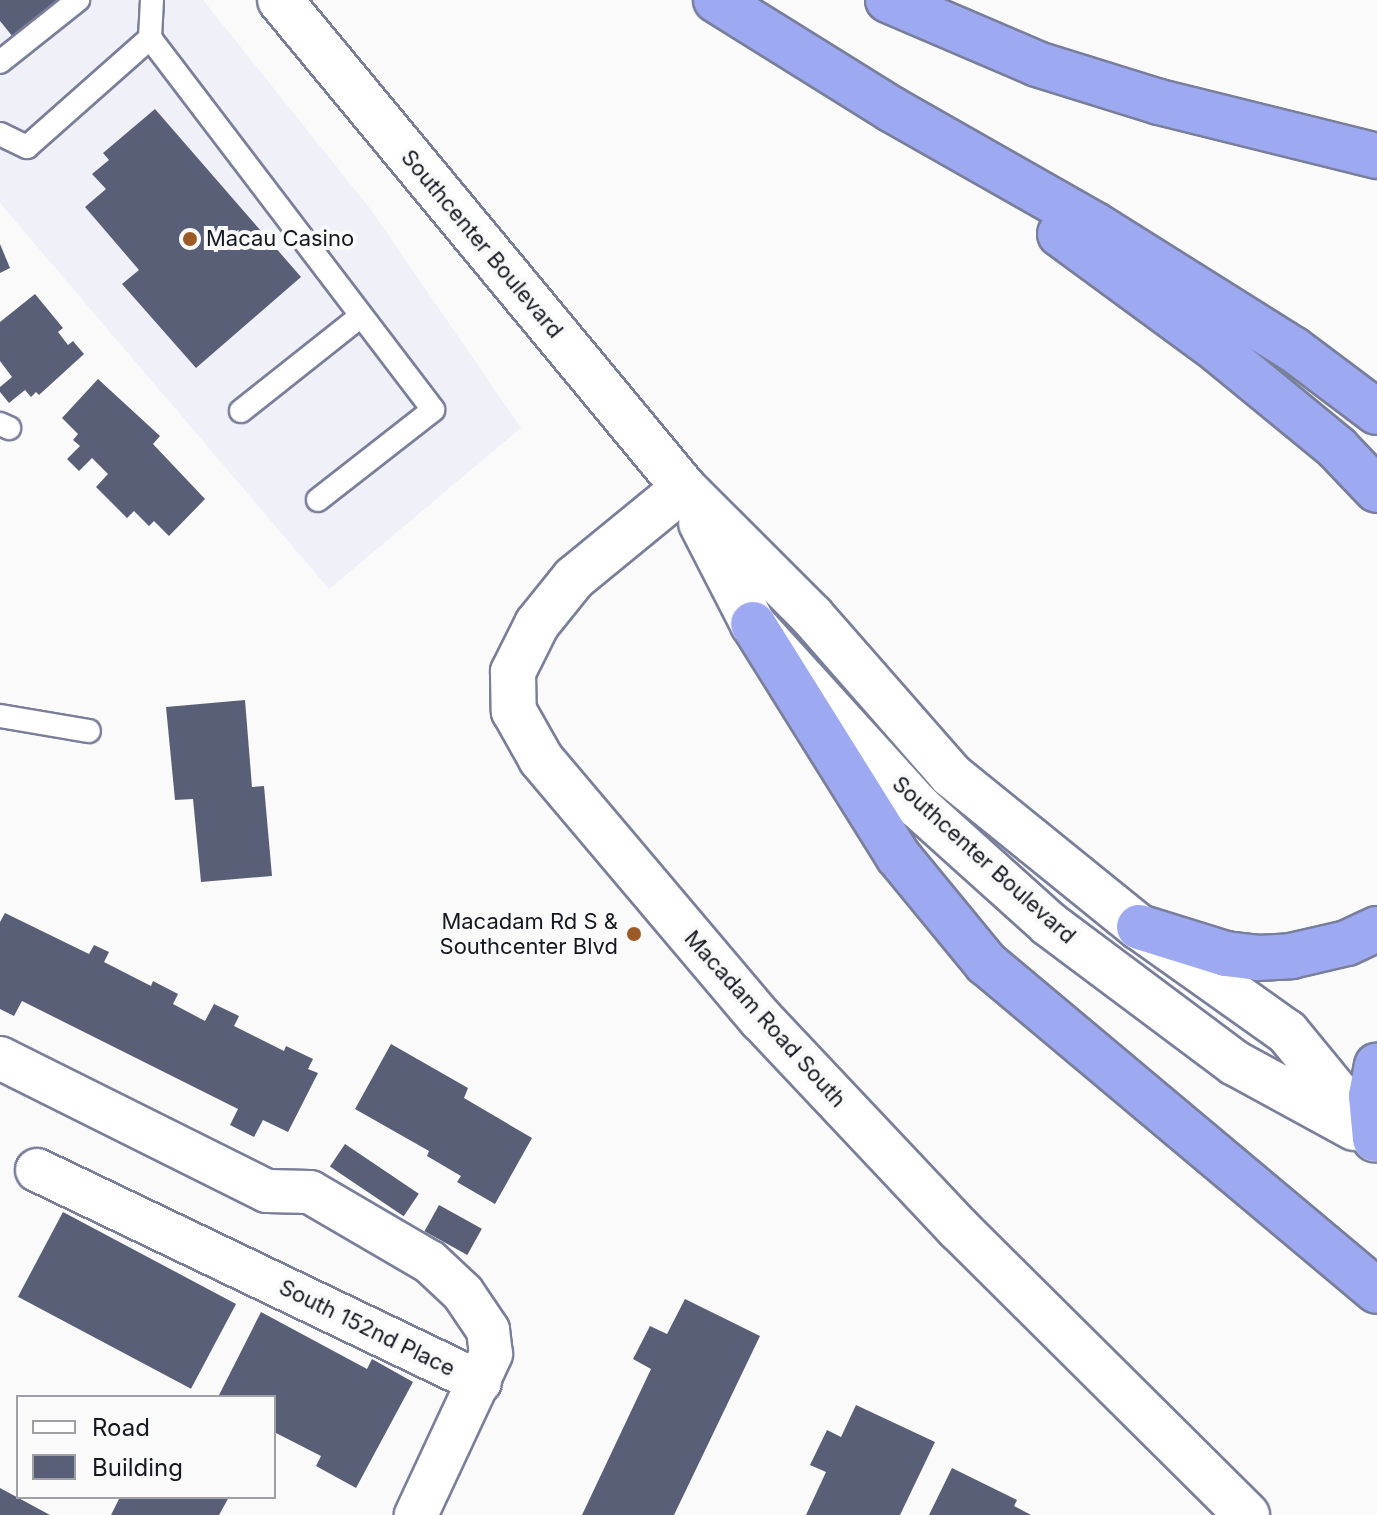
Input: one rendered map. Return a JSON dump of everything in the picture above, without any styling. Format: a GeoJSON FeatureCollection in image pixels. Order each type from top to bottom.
{"type":"FeatureCollection","features":[{"type":"Feature","properties":{"kind":"highway"},"geometry":{"type":"LineString","coordinates":[[716,0],[891,109],[1095,225],[1293,349],[1377,412]]}},
{"type":"Feature","properties":{"kind":"highway"},"geometry":{"type":"LineString","coordinates":[[888,0],[1037,64],[1159,102],[1377,156]]}},
{"type":"Feature","properties":{"kind":"highway"},"geometry":{"type":"LineString","coordinates":[[891,109],[1219,351],[1337,448],[1377,490]]}},
{"type":"Feature","properties":{"kind":"highway"},"geometry":{"type":"LineString","coordinates":[[753,624],[898,856],[986,963],[1377,1291]]}},
{"type":"Feature","properties":{"kind":"highway"},"geometry":{"type":"LineString","coordinates":[[1139,927],[1226,954],[1258,958],[1291,956],[1347,943],[1377,929]]}},
{"type":"Feature","properties":{"kind":"highway"},"geometry":{"type":"LineString","coordinates":[[1376,1140],[1371,1096],[1377,1066]]}},
{"type":"Feature","properties":{"kind":"main road","name":"Southcenter Boulevard"},"geometry":{"type":"LineString","coordinates":[[280,0],[684,488],[812,616],[951,775],[1139,927],[1287,1032],[1376,1140]]}},
{"type":"Feature","properties":{"kind":"main road","name":"Southcenter Boulevard"},"geometry":{"type":"LineString","coordinates":[[684,488],[753,624],[918,806],[1049,924],[1235,1063],[1376,1140]]}},
{"type":"Feature","properties":{"kind":"main road","name":"Macadam Road South"},"geometry":{"type":"LineString","coordinates":[[684,488],[574,578],[537,624],[513,672],[514,711],[541,759],[761,1019],[959,1229],[1247,1515]]}},
{"type":"Feature","properties":{"kind":"street","name":"South 152nd Place"},"geometry":{"type":"LineString","coordinates":[[0,1058],[267,1191],[310,1192],[430,1262],[463,1293],[488,1330],[491,1354],[480,1382],[37,1170]]}},
{"type":"Feature","properties":{"kind":"street"},"geometry":{"type":"LineString","coordinates":[[416,1515],[480,1382]]}},
{"type":"Feature","properties":{"kind":"lane"},"geometry":{"type":"LineString","coordinates":[[0,62],[78,0]]}},
{"type":"Feature","properties":{"kind":"lane"},"geometry":{"type":"LineString","coordinates":[[152,0],[150,38],[433,410],[318,500]]}},
{"type":"Feature","properties":{"kind":"lane"},"geometry":{"type":"LineString","coordinates":[[0,134],[27,147],[150,38]]}},
{"type":"Feature","properties":{"kind":"lane"},"geometry":{"type":"LineString","coordinates":[[241,411],[361,316]]}},
{"type":"Feature","properties":{"kind":"lane"},"geometry":{"type":"LineString","coordinates":[[0,716],[89,731]]}},
{"type":"Feature","properties":{"kind":"shaded area"},"geometry":{"type":"Polygon","coordinates":[[[0,0],[203,0],[371,210],[521,428],[329,589],[0,203],[0,0]]]}},
{"type":"Feature","properties":{"kind":"building"},"geometry":{"type":"Polygon","coordinates":[[[0,0],[57,0],[13,37],[0,21],[0,0]]]}},
{"type":"Feature","properties":{"kind":"building","name":"Macau Casino"},"geometry":{"type":"Polygon","coordinates":[[[155,109],[301,277],[196,368],[122,284],[139,270],[85,207],[106,189],[92,174],[109,160],[103,153],[155,109]]]}},
{"type":"Feature","properties":{"kind":"building"},"geometry":{"type":"Polygon","coordinates":[[[0,244],[10,268],[0,273],[0,244]]]}},
{"type":"Feature","properties":{"kind":"building"},"geometry":{"type":"Polygon","coordinates":[[[35,294],[63,328],[58,332],[68,345],[73,341],[84,354],[39,395],[36,392],[31,397],[25,390],[9,403],[0,392],[0,387],[12,377],[0,361],[0,322],[35,294]]]}},
{"type":"Feature","properties":{"kind":"building"},"geometry":{"type":"Polygon","coordinates":[[[98,379],[160,436],[153,444],[205,499],[169,536],[154,521],[149,526],[134,511],[127,518],[96,487],[108,474],[92,458],[79,471],[67,459],[80,446],[73,440],[78,434],[62,418],[98,379]]]}},
{"type":"Feature","properties":{"kind":"building"},"geometry":{"type":"Polygon","coordinates":[[[245,700],[252,787],[264,786],[272,876],[201,882],[193,799],[175,800],[166,707],[245,700]]]}},
{"type":"Feature","properties":{"kind":"building"},"geometry":{"type":"Polygon","coordinates":[[[5,913],[89,954],[94,945],[109,952],[104,962],[151,986],[153,981],[178,994],[173,1004],[205,1021],[214,1004],[239,1016],[234,1026],[284,1051],[286,1046],[313,1059],[308,1069],[318,1073],[288,1132],[263,1120],[254,1137],[230,1125],[238,1109],[22,1001],[14,1016],[0,1009],[0,922],[5,913]]]}},
{"type":"Feature","properties":{"kind":"building"},"geometry":{"type":"Polygon","coordinates":[[[391,1044],[468,1088],[464,1098],[532,1138],[495,1204],[457,1182],[461,1176],[427,1156],[429,1151],[355,1109],[391,1044]]]}},
{"type":"Feature","properties":{"kind":"building"},"geometry":{"type":"Polygon","coordinates":[[[345,1144],[419,1194],[404,1216],[330,1166],[345,1144]]]}},
{"type":"Feature","properties":{"kind":"building"},"geometry":{"type":"Polygon","coordinates":[[[439,1205],[482,1229],[467,1255],[424,1231],[439,1205]]]}},
{"type":"Feature","properties":{"kind":"building"},"geometry":{"type":"Polygon","coordinates":[[[63,1212],[236,1304],[191,1389],[18,1297],[63,1212]]]}},
{"type":"Feature","properties":{"kind":"building"},"geometry":{"type":"Polygon","coordinates":[[[685,1299],[760,1336],[674,1515],[582,1515],[651,1369],[633,1359],[650,1326],[667,1334],[685,1299]]]}},
{"type":"Feature","properties":{"kind":"building"},"geometry":{"type":"Polygon","coordinates":[[[261,1312],[367,1369],[372,1359],[413,1382],[356,1488],[316,1466],[321,1456],[276,1433],[276,1395],[219,1395],[261,1312]]]}},
{"type":"Feature","properties":{"kind":"building"},"geometry":{"type":"Polygon","coordinates":[[[856,1405],[935,1442],[900,1515],[806,1515],[826,1472],[810,1465],[827,1430],[841,1437],[856,1405]]]}},
{"type":"Feature","properties":{"kind":"building"},"geometry":{"type":"Polygon","coordinates":[[[952,1468],[1017,1500],[1014,1506],[1031,1515],[929,1515],[952,1468]]]}},
{"type":"Feature","properties":{"kind":"building"},"geometry":{"type":"Polygon","coordinates":[[[0,1488],[50,1515],[0,1515],[0,1488]]]}},
{"type":"Feature","properties":{"kind":"building"},"geometry":{"type":"Polygon","coordinates":[[[119,1499],[228,1499],[219,1515],[111,1515],[119,1499]]]}},
{"type":"Feature","properties":{"kind":"place","name":"Macau Casino"},"geometry":{"type":"Point","coordinates":[190,239]}},
{"type":"Feature","properties":{"kind":"place","name":"Macadam Rd S & Southcenter Blvd"},"geometry":{"type":"Point","coordinates":[634,934]}}]}
